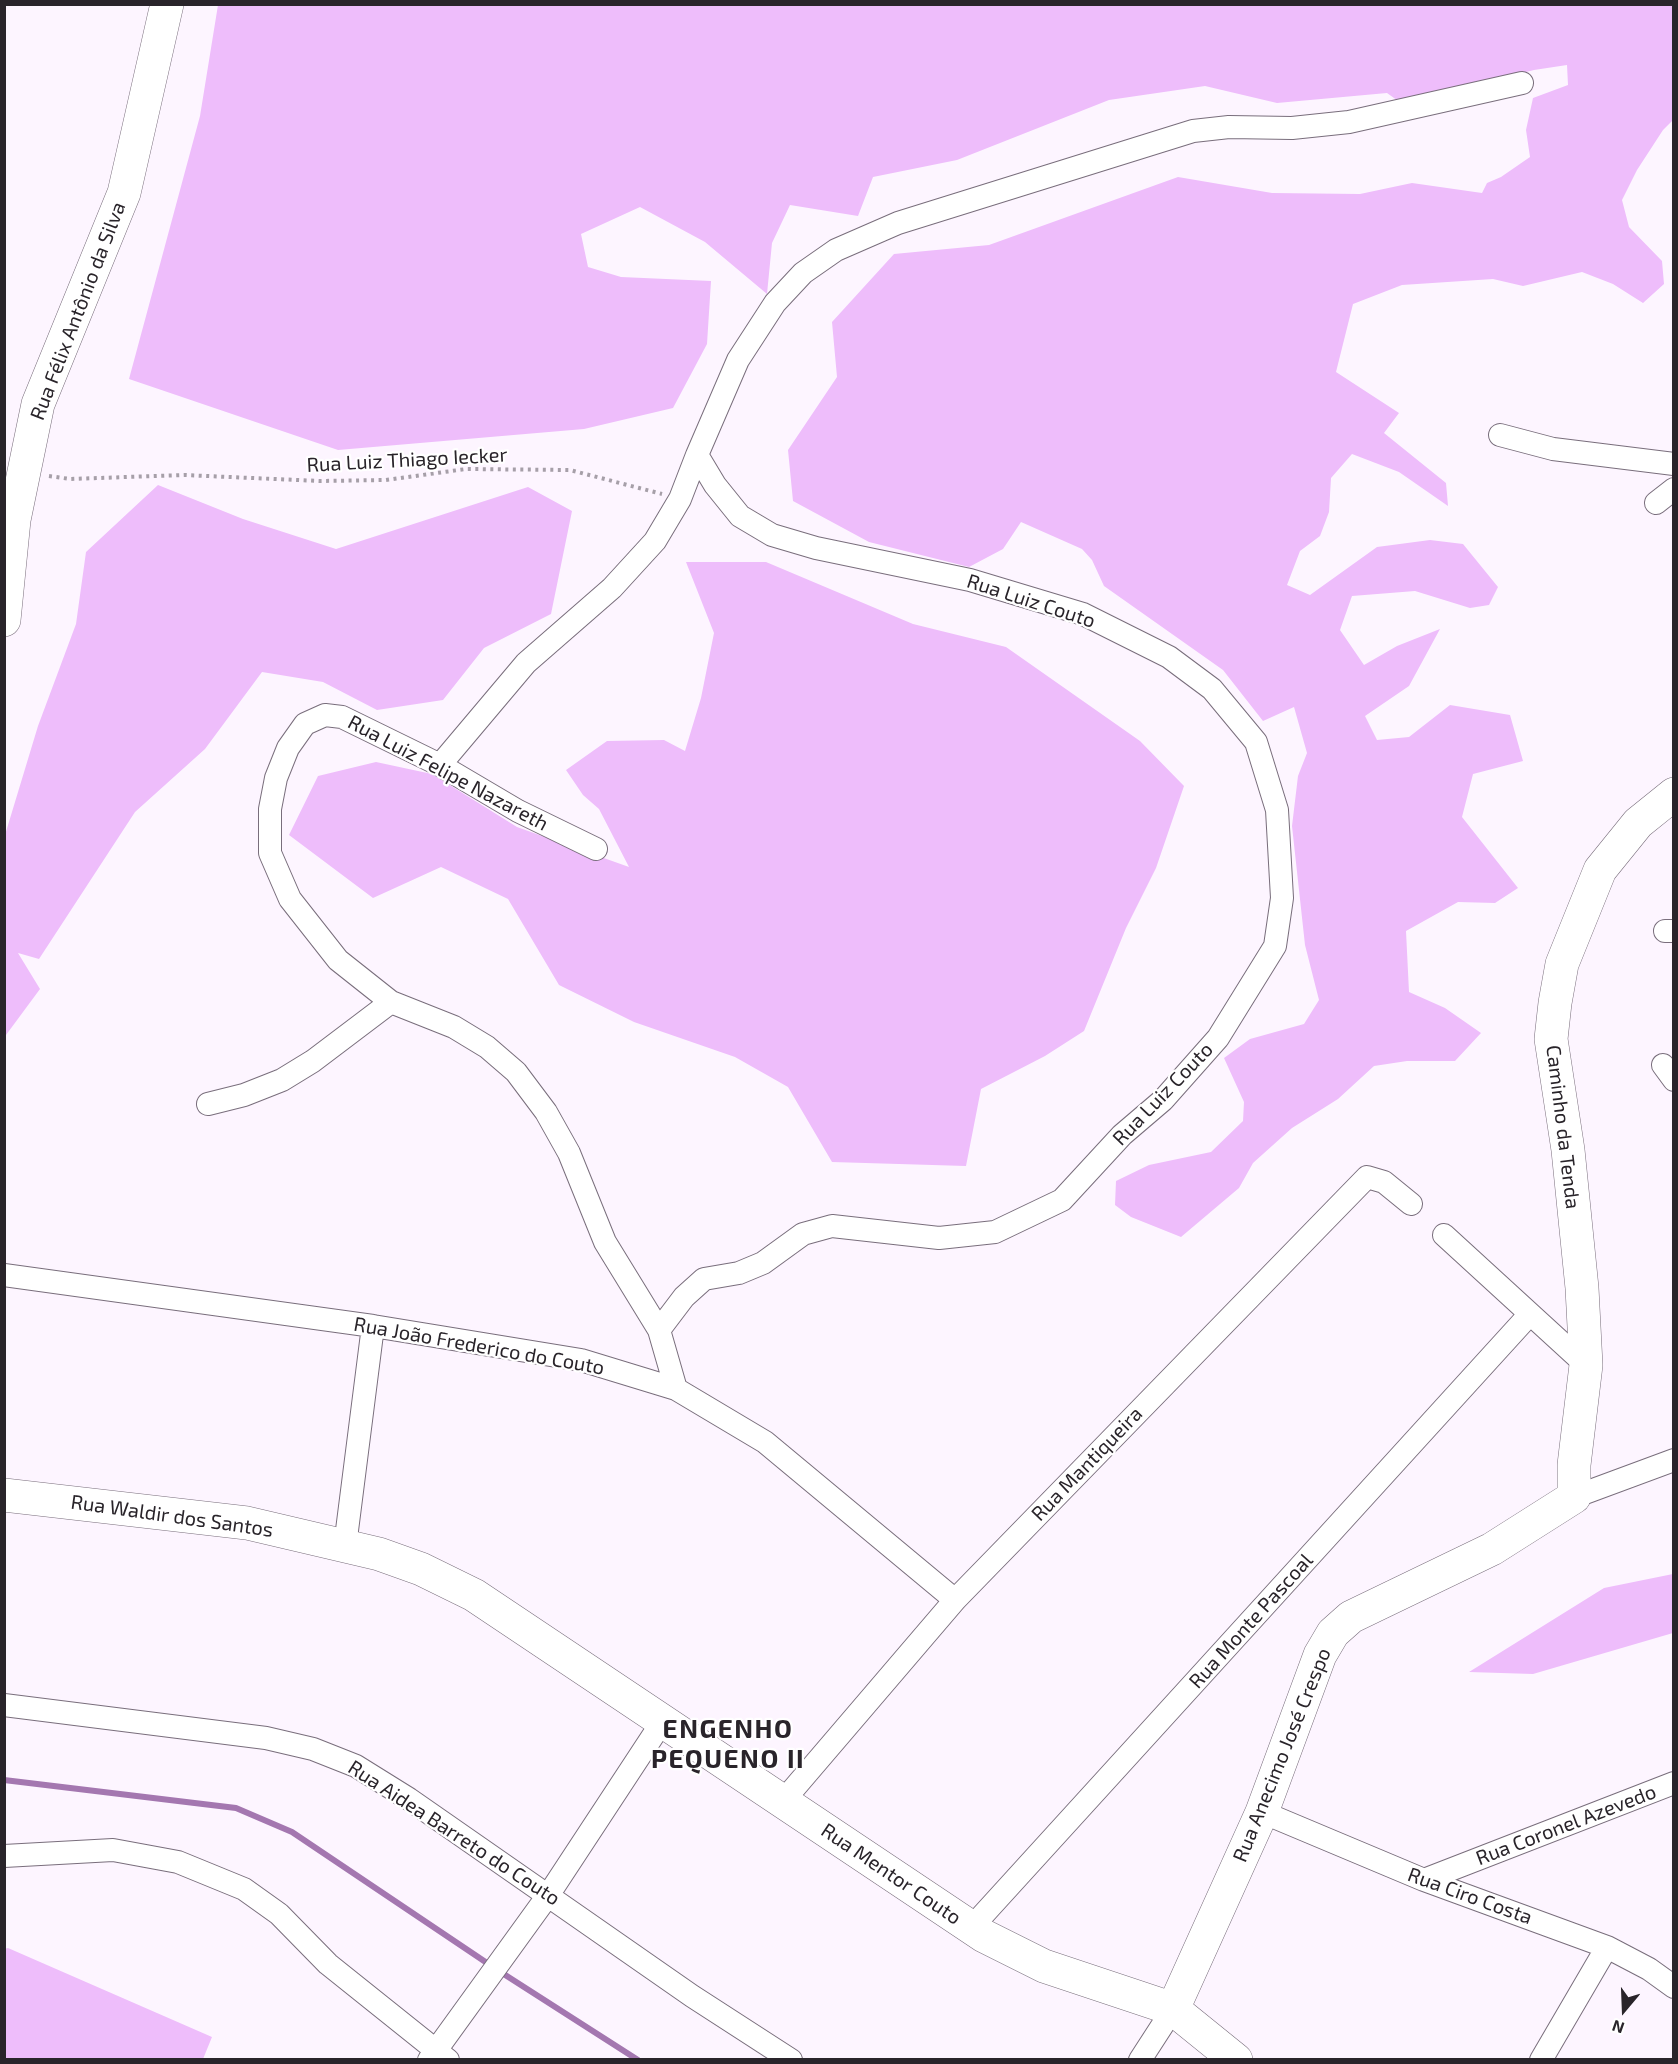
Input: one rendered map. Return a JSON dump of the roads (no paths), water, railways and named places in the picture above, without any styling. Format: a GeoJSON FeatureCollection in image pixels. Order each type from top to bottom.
{"type":"FeatureCollection","features":[{"type":"Feature","properties":{"kind":"street","name":"Rua Félix Antônio da Silva"},"geometry":{"type":"LineString","coordinates":[[4,620],[10,520],[24,473],[38,404],[124,193],[167,4]]}},
{"type":"Feature","properties":{"kind":"street"},"geometry":{"type":"LineString","coordinates":[[440,765],[526,663],[612,588],[655,541],[680,499],[738,360],[775,303],[803,273],[836,250],[898,223],[1193,131],[1229,127],[1292,128],[1349,122],[1522,83]]}},
{"type":"Feature","properties":{"kind":"street"},"geometry":{"type":"LineString","coordinates":[[1500,435],[1553,449],[1674,464]]}},
{"type":"Feature","properties":{"kind":"street","name":"Rua Luiz Couto"},"geometry":{"type":"LineString","coordinates":[[659,1330],[684,1298],[704,1279],[739,1273],[763,1263],[803,1234],[832,1226],[939,1238],[995,1232],[1062,1200],[1122,1135],[1163,1100],[1218,1038],[1275,946],[1282,898],[1277,810],[1256,742],[1212,689],[1168,657],[1083,614],[970,580],[816,548],[772,536],[740,516],[715,485],[697,455]]}},
{"type":"Feature","properties":{"kind":"street"},"geometry":{"type":"LineString","coordinates":[[1656,503],[1674,489]]}},
{"type":"Feature","properties":{"kind":"street","name":"Rua Luiz Felipe Nazareth"},"geometry":{"type":"LineString","coordinates":[[596,849],[518,811],[440,765],[342,717],[325,715],[305,724],[288,748],[276,777],[270,810],[270,852],[290,899],[338,960],[392,1002],[454,1027],[487,1047],[516,1072],[546,1112],[568,1153],[605,1242],[659,1330],[676,1389]]}},
{"type":"Feature","properties":{"kind":"street","name":"Caminho da Tenda"},"geometry":{"type":"LineString","coordinates":[[1574,1497],[1574,1465],[1586,1365],[1581,1276],[1568,1150],[1551,1039],[1555,1003],[1562,964],[1600,870],[1638,823],[1674,794]]}},
{"type":"Feature","properties":{"kind":"street"},"geometry":{"type":"LineString","coordinates":[[208,1104],[244,1095],[282,1080],[313,1061],[392,1002]]}},
{"type":"Feature","properties":{"kind":"street","name":"Rua Mantiqueira"},"geometry":{"type":"LineString","coordinates":[[784,1800],[955,1600],[1367,1177],[1384,1182],[1412,1204]]}},
{"type":"Feature","properties":{"kind":"street"},"geometry":{"type":"LineString","coordinates":[[1444,1235],[1586,1365]]}},
{"type":"Feature","properties":{"kind":"street","name":"Rua João Frederico do Couto"},"geometry":{"type":"LineString","coordinates":[[4,1275],[373,1326],[581,1360],[676,1389],[765,1442],[955,1600]]}},
{"type":"Feature","properties":{"kind":"street","name":"Rua Monte Pascoal"},"geometry":{"type":"LineString","coordinates":[[971,1928],[1530,1314]]}},
{"type":"Feature","properties":{"kind":"street"},"geometry":{"type":"LineString","coordinates":[[345,1546],[373,1326]]}},
{"type":"Feature","properties":{"kind":"street"},"geometry":{"type":"LineString","coordinates":[[1574,1497],[1674,1460]]}},
{"type":"Feature","properties":{"kind":"street","name":"Rua Waldir dos Santos"},"geometry":{"type":"LineString","coordinates":[[4,1495],[247,1523],[345,1546],[422,1569],[474,1595],[562,1655]]}},
{"type":"Feature","properties":{"kind":"street","name":"Rua Anecimo José Crespo"},"geometry":{"type":"LineString","coordinates":[[1140,2060],[1173,2009],[1262,1812],[1320,1655],[1333,1633],[1351,1617],[1492,1549],[1574,1497]]}},
{"type":"Feature","properties":{"kind":"street","name":"Rua Mentor Couto"},"geometry":{"type":"LineString","coordinates":[[562,1655],[664,1719],[971,1928],[1044,1966],[1173,2009],[1236,2060]]}},
{"type":"Feature","properties":{"kind":"street","name":"Rua Aidea Barreto do Couto"},"geometry":{"type":"LineString","coordinates":[[4,1705],[266,1738],[313,1749],[356,1766],[549,1894],[692,1996],[790,2060]]}},
{"type":"Feature","properties":{"kind":"street"},"geometry":{"type":"LineString","coordinates":[[4,1856],[113,1850],[177,1862],[244,1889],[279,1914],[328,1964],[437,2056],[549,1894],[664,1719]]}},
{"type":"Feature","properties":{"kind":"street","name":"Rua Coronel Azevedo"},"geometry":{"type":"LineString","coordinates":[[1424,1880],[1674,1783]]}},
{"type":"Feature","properties":{"kind":"street","name":"Rua Ciro Costa"},"geometry":{"type":"LineString","coordinates":[[1262,1812],[1424,1880],[1607,1947],[1674,1987]]}},
{"type":"Feature","properties":{"kind":"street"},"geometry":{"type":"LineString","coordinates":[[1541,2060],[1607,1947]]}},
{"type":"Feature","properties":{"kind":"waterway"},"geometry":{"type":"LineString","coordinates":[[4,1780],[236,1808],[292,1832],[490,1965]]}},
{"type":"Feature","properties":{"kind":"waterway"},"geometry":{"type":"LineString","coordinates":[[499,1971],[638,2060]]}},
{"type":"Feature","properties":{"kind":"district","name":"ENGENHO PEQUENO II"},"geometry":{"type":"Point","coordinates":[728,1744]}}]}
